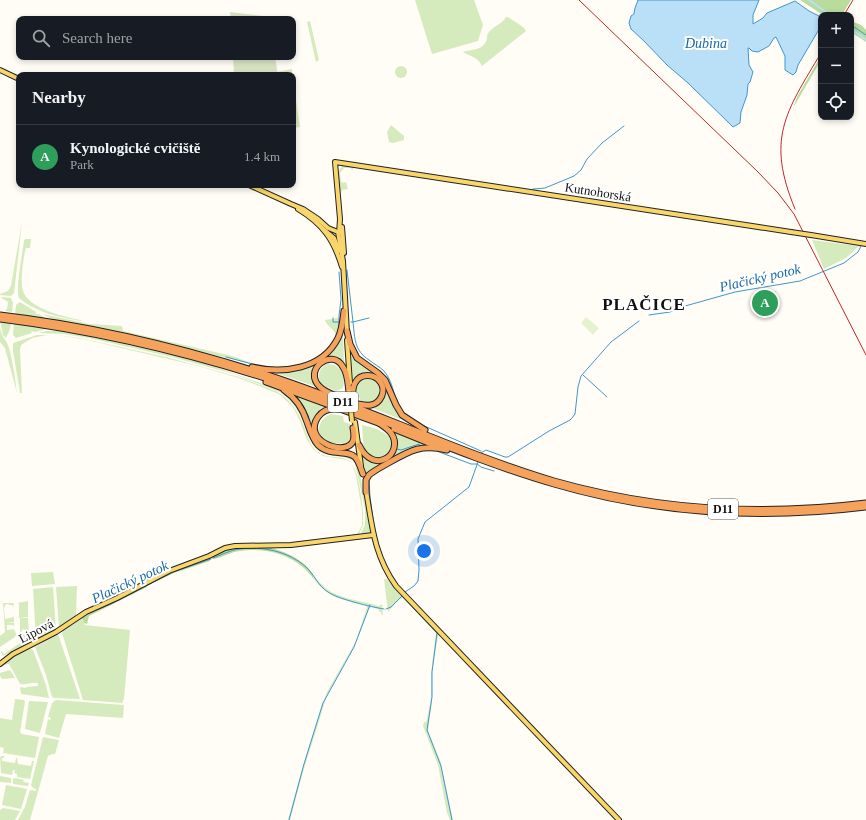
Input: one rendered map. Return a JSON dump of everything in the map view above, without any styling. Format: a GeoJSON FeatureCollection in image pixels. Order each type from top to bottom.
{"type":"FeatureCollection","features":[{"type":"Feature","properties":{"kind":"highway"},"geometry":{"type":"LineString","coordinates":[[252,367],[273,371],[289,370],[304,366],[318,359],[328,351],[337,340],[341,330],[344,311]]}},
{"type":"Feature","properties":{"kind":"highway","name":"D11"},"geometry":{"type":"LineString","coordinates":[[0,315],[62,324],[122,336],[245,368],[312,391],[475,456]]}},
{"type":"Feature","properties":{"kind":"highway","name":"D11"},"geometry":{"type":"LineString","coordinates":[[0,319],[46,325],[108,337],[167,351],[279,383],[528,476],[609,498],[698,511],[778,514],[837,511],[866,507]]}},
{"type":"Feature","properties":{"kind":"highway"},"geometry":{"type":"LineString","coordinates":[[347,331],[350,344],[357,358],[385,380],[402,415],[425,430],[481,458]]}},
{"type":"Feature","properties":{"kind":"highway"},"geometry":{"type":"LineString","coordinates":[[208,358],[234,362],[252,367],[334,395],[425,430]]}},
{"type":"Feature","properties":{"kind":"highway"},"geometry":{"type":"LineString","coordinates":[[334,395],[322,388],[315,379],[316,368],[325,361],[333,360],[343,366],[352,401]]}},
{"type":"Feature","properties":{"kind":"highway"},"geometry":{"type":"LineString","coordinates":[[214,364],[343,410]]}},
{"type":"Feature","properties":{"kind":"highway"},"geometry":{"type":"LineString","coordinates":[[351,393],[355,382],[363,376],[372,376],[377,378],[381,383],[383,392],[378,402],[369,405],[358,404]]}},
{"type":"Feature","properties":{"kind":"highway"},"geometry":{"type":"LineString","coordinates":[[274,385],[289,394],[299,404],[317,444],[327,451],[352,454],[357,460],[362,474]]}},
{"type":"Feature","properties":{"kind":"highway"},"geometry":{"type":"LineString","coordinates":[[343,410],[332,409],[325,411],[320,415],[315,425],[317,436],[326,444],[345,447],[350,445],[353,441],[354,424]]}},
{"type":"Feature","properties":{"kind":"highway","name":"D11"},"geometry":{"type":"LineString","coordinates":[[343,410],[447,450],[475,456]]}},
{"type":"Feature","properties":{"kind":"highway"},"geometry":{"type":"LineString","coordinates":[[358,445],[364,455],[372,460],[381,460],[390,456],[394,447],[394,438],[389,431],[379,423]]}},
{"type":"Feature","properties":{"kind":"highway"},"geometry":{"type":"LineString","coordinates":[[366,492],[366,480],[370,474],[406,452],[428,447],[447,450]]}},
{"type":"Feature","properties":{"kind":"highway","name":"D11"},"geometry":{"type":"LineString","coordinates":[[481,458],[582,488],[627,498],[677,505],[724,510],[778,510],[837,507],[866,503]]}},
{"type":"Feature","properties":{"kind":"main road"},"geometry":{"type":"LineString","coordinates":[[0,70],[16,78]]}},
{"type":"Feature","properties":{"kind":"main road","name":"Kutnohorská"},"geometry":{"type":"LineString","coordinates":[[337,182],[335,162],[866,244]]}},
{"type":"Feature","properties":{"kind":"main road"},"geometry":{"type":"LineString","coordinates":[[347,164],[342,164],[339,168],[337,182],[342,235],[346,349],[354,424],[360,458]]}},
{"type":"Feature","properties":{"kind":"main road"},"geometry":{"type":"LineString","coordinates":[[256,188],[309,212],[328,228],[337,231],[339,235]]}},
{"type":"Feature","properties":{"kind":"main road"},"geometry":{"type":"LineString","coordinates":[[291,204],[310,217],[332,237],[343,268]]}},
{"type":"Feature","properties":{"kind":"main road"},"geometry":{"type":"LineString","coordinates":[[332,237],[332,232],[338,225],[340,215]]}},
{"type":"Feature","properties":{"kind":"main road"},"geometry":{"type":"LineString","coordinates":[[340,215],[339,235],[343,268],[351,393]]}},
{"type":"Feature","properties":{"kind":"main road"},"geometry":{"type":"LineString","coordinates":[[324,229],[335,247],[343,268]]}},
{"type":"Feature","properties":{"kind":"main road"},"geometry":{"type":"LineString","coordinates":[[332,237],[336,238],[339,235]]}},
{"type":"Feature","properties":{"kind":"main road"},"geometry":{"type":"LineString","coordinates":[[352,401],[354,424],[373,535],[382,564],[390,578],[400,591],[619,820]]}},
{"type":"Feature","properties":{"kind":"main road","name":"Lipová"},"geometry":{"type":"LineString","coordinates":[[1,663],[32,644],[49,636],[80,615],[169,571],[228,547],[291,545],[373,535]]}},
{"type":"Feature","properties":{"kind":"green space"},"geometry":{"type":"Polygon","coordinates":[[[415,0],[474,0],[483,25],[478,41],[432,54],[415,0]]]}},
{"type":"Feature","properties":{"kind":"green space"},"geometry":{"type":"Polygon","coordinates":[[[800,0],[851,0],[844,12],[818,12],[800,0]]]}},
{"type":"Feature","properties":{"kind":"green space"},"geometry":{"type":"Polygon","coordinates":[[[230,12],[263,16],[231,16],[230,12]]]}},
{"type":"Feature","properties":{"kind":"green space"},"geometry":{"type":"Polygon","coordinates":[[[506,17],[523,27],[526,31],[482,66],[476,59],[463,52],[484,45],[489,32],[506,17]]]}},
{"type":"Feature","properties":{"kind":"green space"},"geometry":{"type":"Polygon","coordinates":[[[310,21],[319,60],[316,62],[307,22],[310,21]]]}},
{"type":"Feature","properties":{"kind":"green space"},"geometry":{"type":"Polygon","coordinates":[[[854,22],[861,25],[866,30],[866,42],[854,34],[854,22]]]}},
{"type":"Feature","properties":{"kind":"green space"},"geometry":{"type":"Polygon","coordinates":[[[233,60],[276,60],[278,72],[234,72],[233,60]]]}},
{"type":"Feature","properties":{"kind":"green space"},"geometry":{"type":"Polygon","coordinates":[[[818,61],[818,65],[793,108],[797,97],[818,61]]]}},
{"type":"Feature","properties":{"kind":"green space"},"geometry":{"type":"Polygon","coordinates":[[[399,66],[403,66],[407,72],[403,78],[399,78],[395,74],[395,70],[399,66]]]}},
{"type":"Feature","properties":{"kind":"green space"},"geometry":{"type":"Polygon","coordinates":[[[292,69],[292,72],[277,72],[292,69]]]}},
{"type":"Feature","properties":{"kind":"green space"},"geometry":{"type":"Polygon","coordinates":[[[296,100],[300,127],[296,128],[296,100]]]}},
{"type":"Feature","properties":{"kind":"green space"},"geometry":{"type":"Polygon","coordinates":[[[391,125],[404,136],[404,140],[393,143],[389,142],[387,132],[391,125]]]}},
{"type":"Feature","properties":{"kind":"green space"},"geometry":{"type":"Polygon","coordinates":[[[344,165],[354,167],[352,170],[351,168],[344,168],[340,173],[341,181],[343,183],[346,182],[348,189],[342,190],[342,193],[339,186],[338,174],[341,167],[344,165]]]}},
{"type":"Feature","properties":{"kind":"green space"},"geometry":{"type":"Polygon","coordinates":[[[22,222],[14,293],[11,296],[0,295],[8,291],[11,286],[22,222]]]}},
{"type":"Feature","properties":{"kind":"green space"},"geometry":{"type":"Polygon","coordinates":[[[31,239],[30,248],[26,248],[25,251],[22,271],[22,287],[27,297],[32,303],[48,311],[81,321],[40,311],[19,298],[18,287],[24,240],[31,239]]]}},
{"type":"Feature","properties":{"kind":"green space"},"geometry":{"type":"Polygon","coordinates":[[[812,240],[859,246],[846,258],[824,269],[812,240]]]}},
{"type":"Feature","properties":{"kind":"green space"},"geometry":{"type":"Polygon","coordinates":[[[776,291],[779,311],[753,311],[753,294],[776,291]]]}},
{"type":"Feature","properties":{"kind":"green space"},"geometry":{"type":"Polygon","coordinates":[[[0,297],[11,298],[13,303],[12,312],[5,311],[7,309],[8,302],[0,297]]]}},
{"type":"Feature","properties":{"kind":"green space"},"geometry":{"type":"Polygon","coordinates":[[[20,302],[36,312],[36,314],[39,314],[49,320],[15,315],[16,305],[20,302]]]}},
{"type":"Feature","properties":{"kind":"green space"},"geometry":{"type":"Polygon","coordinates":[[[42,314],[90,324],[122,326],[123,331],[228,355],[265,367],[205,354],[138,337],[67,323],[42,314]]]}},
{"type":"Feature","properties":{"kind":"green space"},"geometry":{"type":"Polygon","coordinates":[[[586,317],[599,328],[593,335],[581,323],[586,317]]]}},
{"type":"Feature","properties":{"kind":"green space"},"geometry":{"type":"Polygon","coordinates":[[[339,318],[339,328],[337,336],[333,344],[314,360],[302,366],[278,369],[271,368],[296,366],[312,360],[319,355],[332,343],[336,336],[325,320],[339,318]]]}},
{"type":"Feature","properties":{"kind":"green space"},"geometry":{"type":"Polygon","coordinates":[[[0,321],[11,323],[6,338],[3,335],[0,321]]]}},
{"type":"Feature","properties":{"kind":"green space"},"geometry":{"type":"Polygon","coordinates":[[[14,323],[50,328],[35,332],[31,331],[32,333],[16,338],[13,335],[14,323]]]}},
{"type":"Feature","properties":{"kind":"green space"},"geometry":{"type":"Polygon","coordinates":[[[0,328],[9,348],[17,393],[5,348],[0,342],[0,328]]]}},
{"type":"Feature","properties":{"kind":"green space"},"geometry":{"type":"Polygon","coordinates":[[[47,331],[61,331],[84,335],[178,356],[213,366],[280,390],[295,401],[317,445],[353,456],[358,464],[371,533],[361,533],[365,525],[365,509],[355,463],[347,458],[332,456],[321,452],[316,448],[310,439],[297,410],[289,399],[282,393],[234,374],[172,357],[89,338],[64,334],[38,333],[47,331]]]}},
{"type":"Feature","properties":{"kind":"green space"},"geometry":{"type":"Polygon","coordinates":[[[343,333],[344,363],[339,360],[322,359],[336,345],[343,333]]]}},
{"type":"Feature","properties":{"kind":"green space"},"geometry":{"type":"Polygon","coordinates":[[[37,335],[47,335],[32,338],[21,345],[22,393],[20,393],[13,343],[37,335]]]}},
{"type":"Feature","properties":{"kind":"green space"},"geometry":{"type":"Polygon","coordinates":[[[55,335],[80,338],[170,358],[239,377],[276,391],[286,398],[294,407],[312,446],[320,454],[314,450],[307,440],[293,407],[279,394],[239,378],[198,366],[83,339],[55,335]]]}},
{"type":"Feature","properties":{"kind":"green space"},"geometry":{"type":"Polygon","coordinates":[[[351,352],[359,363],[372,371],[360,374],[353,382],[351,352]]]}},
{"type":"Feature","properties":{"kind":"green space"},"geometry":{"type":"Polygon","coordinates":[[[319,362],[314,368],[314,386],[276,373],[294,371],[319,362]]]}},
{"type":"Feature","properties":{"kind":"green space"},"geometry":{"type":"Polygon","coordinates":[[[327,364],[336,366],[341,371],[344,379],[343,388],[336,391],[324,386],[321,383],[319,374],[322,368],[327,364]]]}},
{"type":"Feature","properties":{"kind":"green space"},"geometry":{"type":"Polygon","coordinates":[[[362,378],[373,380],[381,387],[380,395],[376,401],[368,403],[361,401],[359,397],[354,397],[355,386],[362,378]]]}},
{"type":"Feature","properties":{"kind":"green space"},"geometry":{"type":"Polygon","coordinates":[[[385,385],[404,418],[403,420],[372,408],[383,399],[385,385]]]}},
{"type":"Feature","properties":{"kind":"green space"},"geometry":{"type":"Polygon","coordinates":[[[291,393],[329,407],[321,412],[314,420],[313,433],[291,393]]]}},
{"type":"Feature","properties":{"kind":"green space"},"geometry":{"type":"Polygon","coordinates":[[[331,414],[343,416],[344,422],[350,424],[351,437],[347,443],[332,444],[321,438],[319,431],[320,424],[324,418],[331,414]]]}},
{"type":"Feature","properties":{"kind":"green space"},"geometry":{"type":"Polygon","coordinates":[[[362,425],[377,429],[391,437],[391,450],[388,454],[379,459],[369,457],[364,446],[362,425]]]}},
{"type":"Feature","properties":{"kind":"green space"},"geometry":{"type":"Polygon","coordinates":[[[393,432],[426,445],[408,450],[366,475],[362,456],[372,462],[385,462],[394,453],[395,434],[393,432]]]}},
{"type":"Feature","properties":{"kind":"green space"},"geometry":{"type":"Polygon","coordinates":[[[320,454],[343,458],[348,460],[350,462],[347,460],[323,456],[320,454]]]}},
{"type":"Feature","properties":{"kind":"green space"},"geometry":{"type":"Polygon","coordinates":[[[353,465],[358,479],[363,509],[363,525],[359,535],[357,535],[362,525],[362,510],[353,465]]]}},
{"type":"Feature","properties":{"kind":"green space"},"geometry":{"type":"Polygon","coordinates":[[[233,548],[271,548],[277,550],[302,562],[314,577],[313,578],[306,570],[290,558],[280,554],[260,550],[240,551],[213,559],[213,557],[220,553],[233,548]]]}},
{"type":"Feature","properties":{"kind":"green space"},"geometry":{"type":"Polygon","coordinates":[[[210,559],[210,561],[174,573],[155,582],[153,581],[172,571],[210,559]]]}},
{"type":"Feature","properties":{"kind":"green space"},"geometry":{"type":"Polygon","coordinates":[[[53,572],[55,584],[32,586],[31,573],[53,572]]]}},
{"type":"Feature","properties":{"kind":"green space"},"geometry":{"type":"Polygon","coordinates":[[[314,576],[328,590],[335,594],[379,606],[382,604],[383,616],[378,609],[371,607],[368,610],[356,643],[327,695],[290,820],[288,820],[321,708],[327,692],[356,641],[367,607],[366,605],[343,600],[330,594],[319,585],[313,578],[314,576]]]}},
{"type":"Feature","properties":{"kind":"green space"},"geometry":{"type":"Polygon","coordinates":[[[384,579],[387,579],[451,646],[450,647],[440,636],[438,636],[432,672],[432,701],[428,731],[440,760],[453,820],[450,820],[447,813],[438,765],[423,726],[427,719],[431,698],[431,673],[436,633],[403,598],[399,599],[388,612],[384,579]]]}},
{"type":"Feature","properties":{"kind":"green space"},"geometry":{"type":"Polygon","coordinates":[[[146,584],[147,587],[89,616],[87,624],[80,618],[81,615],[146,584]]]}},
{"type":"Feature","properties":{"kind":"green space"},"geometry":{"type":"Polygon","coordinates":[[[77,586],[76,615],[59,628],[56,587],[77,586]]]}},
{"type":"Feature","properties":{"kind":"green space"},"geometry":{"type":"Polygon","coordinates":[[[53,587],[56,630],[38,641],[36,640],[33,589],[53,587]]]}},
{"type":"Feature","properties":{"kind":"green space"},"geometry":{"type":"Polygon","coordinates":[[[28,601],[28,617],[18,618],[19,604],[17,603],[28,601]]]}},
{"type":"Feature","properties":{"kind":"green space"},"geometry":{"type":"Polygon","coordinates":[[[3,603],[14,603],[13,607],[12,605],[7,605],[10,604],[6,604],[4,608],[5,619],[14,617],[15,622],[6,623],[15,623],[14,627],[13,625],[7,625],[7,630],[14,629],[16,634],[15,637],[0,647],[0,636],[5,632],[3,603]]]}},
{"type":"Feature","properties":{"kind":"green space"},"geometry":{"type":"Polygon","coordinates":[[[80,616],[84,619],[85,625],[130,630],[124,699],[122,703],[83,700],[62,633],[63,630],[80,616]]]}},
{"type":"Feature","properties":{"kind":"green space"},"geometry":{"type":"Polygon","coordinates":[[[20,618],[28,618],[29,634],[24,646],[3,656],[2,651],[4,654],[20,643],[24,643],[21,641],[24,642],[26,638],[19,636],[21,634],[26,635],[27,631],[23,629],[19,635],[20,618]]]}},
{"type":"Feature","properties":{"kind":"green space"},"geometry":{"type":"Polygon","coordinates":[[[58,634],[80,699],[52,697],[46,675],[35,647],[58,634]]]}},
{"type":"Feature","properties":{"kind":"green space"},"geometry":{"type":"Polygon","coordinates":[[[31,649],[33,650],[46,685],[49,698],[21,694],[20,687],[26,688],[38,686],[38,683],[20,684],[9,664],[5,665],[4,662],[31,649]]]}},
{"type":"Feature","properties":{"kind":"green space"},"geometry":{"type":"Polygon","coordinates":[[[10,670],[15,678],[2,679],[0,673],[10,670]]]}},
{"type":"Feature","properties":{"kind":"green space"},"geometry":{"type":"Polygon","coordinates":[[[15,699],[24,700],[25,702],[20,732],[22,734],[39,737],[35,758],[3,753],[4,748],[0,747],[0,718],[12,720],[15,699]]]}},
{"type":"Feature","properties":{"kind":"green space"},"geometry":{"type":"Polygon","coordinates":[[[56,700],[124,705],[123,718],[66,714],[59,738],[45,734],[48,719],[50,720],[51,718],[48,717],[52,703],[56,700]]]}},
{"type":"Feature","properties":{"kind":"green space"},"geometry":{"type":"Polygon","coordinates":[[[29,701],[48,702],[40,733],[25,729],[29,701]]]}},
{"type":"Feature","properties":{"kind":"green space"},"geometry":{"type":"Polygon","coordinates":[[[43,737],[59,740],[55,754],[48,756],[30,820],[18,820],[25,807],[30,790],[36,791],[36,789],[31,785],[43,737]]]}},
{"type":"Feature","properties":{"kind":"green space"},"geometry":{"type":"Polygon","coordinates":[[[4,756],[4,758],[2,758],[2,761],[15,763],[17,758],[18,764],[31,766],[32,761],[34,761],[30,779],[17,777],[17,774],[14,773],[15,770],[13,770],[12,775],[1,773],[0,757],[4,756]]]}},
{"type":"Feature","properties":{"kind":"green space"},"geometry":{"type":"Polygon","coordinates":[[[0,776],[11,778],[11,783],[0,782],[0,776]]]}},
{"type":"Feature","properties":{"kind":"green space"},"geometry":{"type":"Polygon","coordinates":[[[15,778],[29,783],[28,786],[13,784],[13,779],[15,778]]]}},
{"type":"Feature","properties":{"kind":"green space"},"geometry":{"type":"Polygon","coordinates":[[[6,785],[27,789],[21,809],[2,805],[6,785]]]}},
{"type":"Feature","properties":{"kind":"green space"},"geometry":{"type":"Polygon","coordinates":[[[3,808],[20,811],[15,820],[0,820],[0,810],[3,808]]]}},
{"type":"Feature","properties":{"kind":"water","name":"Dubina"},"geometry":{"type":"Polygon","coordinates":[[[638,0],[759,0],[753,15],[753,24],[763,18],[767,13],[795,1],[818,16],[818,31],[793,75],[785,70],[785,56],[776,37],[769,46],[758,52],[752,51],[748,48],[749,65],[753,72],[748,84],[747,95],[741,112],[740,123],[733,127],[631,29],[629,23],[631,16],[634,14],[638,0]]]}},
{"type":"Feature","properties":{"kind":"waterway"},"geometry":{"type":"LineString","coordinates":[[809,0],[826,12]]}},
{"type":"Feature","properties":{"kind":"waterway"},"geometry":{"type":"LineString","coordinates":[[854,27],[866,35]]}},
{"type":"Feature","properties":{"kind":"waterway"},"geometry":{"type":"LineString","coordinates":[[854,31],[866,40]]}},
{"type":"Feature","properties":{"kind":"waterway"},"geometry":{"type":"LineString","coordinates":[[533,189],[545,188],[574,176],[581,170],[587,159],[602,143],[624,126]]}},
{"type":"Feature","properties":{"kind":"waterway","name":"Plačický potok"},"geometry":{"type":"LineString","coordinates":[[649,315],[670,312],[678,308],[735,292],[800,281],[844,263],[858,252],[862,244]]}},
{"type":"Feature","properties":{"kind":"waterway"},"geometry":{"type":"LineString","coordinates":[[347,270],[353,322],[369,318]]}},
{"type":"Feature","properties":{"kind":"waterway"},"geometry":{"type":"LineString","coordinates":[[339,272],[341,299],[339,326]]}},
{"type":"Feature","properties":{"kind":"waterway"},"geometry":{"type":"LineString","coordinates":[[333,318],[333,322],[339,322]]}},
{"type":"Feature","properties":{"kind":"waterway","name":"Plačický potok"},"geometry":{"type":"LineString","coordinates":[[481,453],[486,450],[508,457],[549,431],[570,420],[575,414],[578,387],[581,376],[611,342],[639,321]]}},
{"type":"Feature","properties":{"kind":"waterway"},"geometry":{"type":"LineString","coordinates":[[351,322],[353,322],[356,344],[360,352],[386,374],[392,385],[396,400]]}},
{"type":"Feature","properties":{"kind":"waterway"},"geometry":{"type":"LineString","coordinates":[[226,357],[256,365]]}},
{"type":"Feature","properties":{"kind":"waterway"},"geometry":{"type":"LineString","coordinates":[[583,375],[607,397]]}},
{"type":"Feature","properties":{"kind":"waterway"},"geometry":{"type":"LineString","coordinates":[[402,410],[406,415]]}},
{"type":"Feature","properties":{"kind":"waterway"},"geometry":{"type":"LineString","coordinates":[[422,425],[481,451]]}},
{"type":"Feature","properties":{"kind":"waterway"},"geometry":{"type":"LineString","coordinates":[[397,449],[401,450],[419,444],[420,447]]}},
{"type":"Feature","properties":{"kind":"waterway"},"geometry":{"type":"LineString","coordinates":[[434,450],[494,471]]}},
{"type":"Feature","properties":{"kind":"waterway","name":"Plačický potok"},"geometry":{"type":"LineString","coordinates":[[405,592],[414,586],[418,581],[418,539],[425,522],[469,487],[478,462]]}},
{"type":"Feature","properties":{"kind":"waterway"},"geometry":{"type":"LineString","coordinates":[[369,479],[373,519]]}},
{"type":"Feature","properties":{"kind":"waterway","name":"Plačický potok"},"geometry":{"type":"LineString","coordinates":[[213,558],[229,551],[248,548],[266,549],[283,553],[306,567],[321,587],[333,595],[384,609]]}},
{"type":"Feature","properties":{"kind":"waterway","name":"Plačický potok"},"geometry":{"type":"LineString","coordinates":[[87,614],[111,604],[173,572],[211,559]]}},
{"type":"Feature","properties":{"kind":"waterway"},"geometry":{"type":"LineString","coordinates":[[386,609],[391,607],[402,596],[437,633],[432,672],[432,697],[427,730],[441,766],[452,820]]}},
{"type":"Feature","properties":{"kind":"waterway"},"geometry":{"type":"LineString","coordinates":[[289,820],[304,764],[323,703],[354,647],[370,605]]}},
{"type":"Feature","properties":{"kind":"waterway","name":"Plačický potok"},"geometry":{"type":"LineString","coordinates":[[62,631],[71,625]]}},
{"type":"Feature","properties":{"kind":"railway"},"geometry":{"type":"LineString","coordinates":[[579,0],[778,193],[794,214],[866,355]]}},
{"type":"Feature","properties":{"kind":"railway"},"geometry":{"type":"LineString","coordinates":[[846,12],[853,0]]}},
{"type":"Feature","properties":{"kind":"railway"},"geometry":{"type":"LineString","coordinates":[[795,209],[786,185],[782,164],[781,145],[789,110],[818,58]]}},
{"type":"Feature","properties":{"kind":"place","name":"Kynologické cvičiště"},"geometry":{"type":"Point","coordinates":[765,303]}},
{"type":"Feature","properties":{"kind":"district","name":"PLAČICE"},"geometry":{"type":"Point","coordinates":[644,304]}}]}
